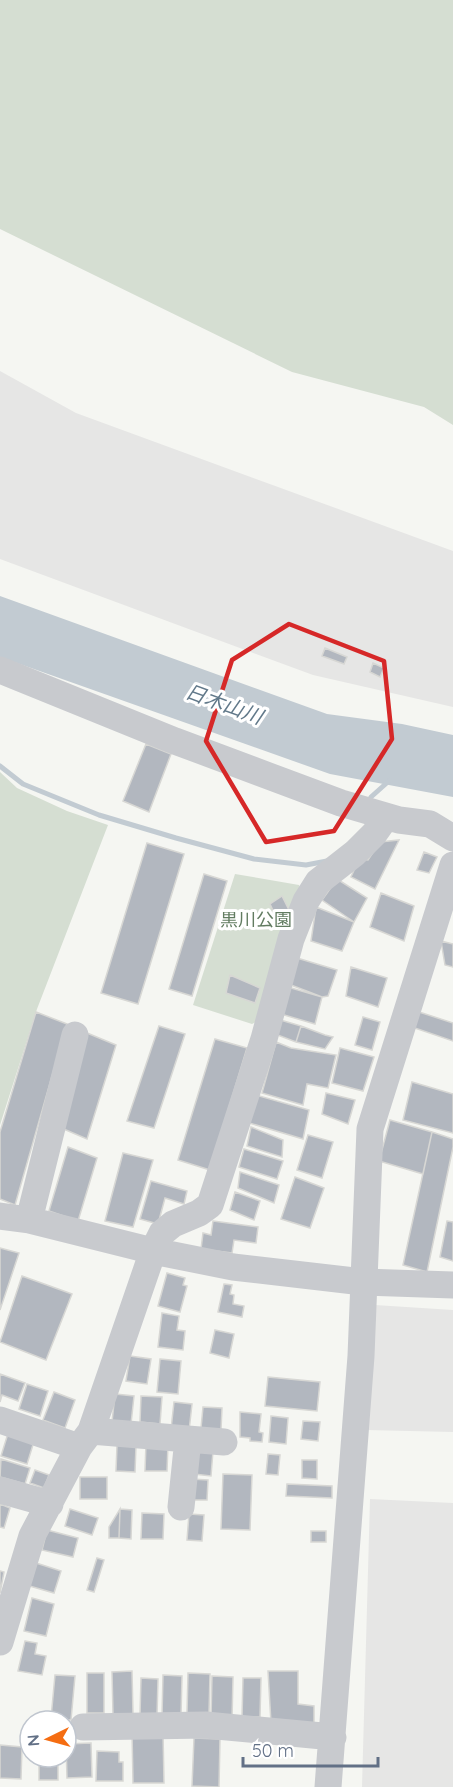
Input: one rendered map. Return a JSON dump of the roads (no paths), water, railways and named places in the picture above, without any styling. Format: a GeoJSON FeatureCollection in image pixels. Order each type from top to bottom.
{"type":"FeatureCollection","features":[{"type":"Feature","properties":{"kind":"street"},"geometry":{"type":"LineString","coordinates":[[0,670],[175,741],[341,803],[386,817],[430,824],[453,838]]}},
{"type":"Feature","properties":{"kind":"street"},"geometry":{"type":"LineString","coordinates":[[0,1642],[33,1536],[85,1439],[153,1251],[167,1228],[199,1213],[210,1205],[264,1039],[291,939],[306,901],[318,882],[355,853],[374,834],[386,817]]}},
{"type":"Feature","properties":{"kind":"street"},"geometry":{"type":"LineString","coordinates":[[328,1787],[361,1356],[370,1129],[453,865]]}},
{"type":"Feature","properties":{"kind":"street"},"geometry":{"type":"LineString","coordinates":[[29,1220],[75,1035]]}},
{"type":"Feature","properties":{"kind":"street"},"geometry":{"type":"LineString","coordinates":[[0,1216],[29,1220],[153,1251],[233,1267],[363,1282],[453,1285]]}},
{"type":"Feature","properties":{"kind":"street"},"geometry":{"type":"LineString","coordinates":[[0,1420],[85,1439],[188,1438],[224,1442]]}},
{"type":"Feature","properties":{"kind":"street"},"geometry":{"type":"LineString","coordinates":[[181,1507],[188,1438]]}},
{"type":"Feature","properties":{"kind":"street"},"geometry":{"type":"LineString","coordinates":[[0,1490],[50,1504]]}},
{"type":"Feature","properties":{"kind":"street"},"geometry":{"type":"LineString","coordinates":[[83,1727],[206,1725],[333,1737]]}},
{"type":"Feature","properties":{"kind":"water","name":"日木山川"},"geometry":{"type":"Polygon","coordinates":[[[0,596],[327,714],[402,724],[453,735],[453,797],[330,774],[0,657],[0,596]]]}},
{"type":"Feature","properties":{"kind":"waterway"},"geometry":{"type":"LineString","coordinates":[[0,766],[23,784],[99,815],[176,838],[254,859],[306,865],[327,861]]}},
{"type":"Feature","properties":{"kind":"waterway"},"geometry":{"type":"LineString","coordinates":[[371,797],[390,780]]}},
{"type":"Feature","properties":{"kind":"park label","name":"黒川公園"},"geometry":{"type":"Point","coordinates":[256,920]}}]}
